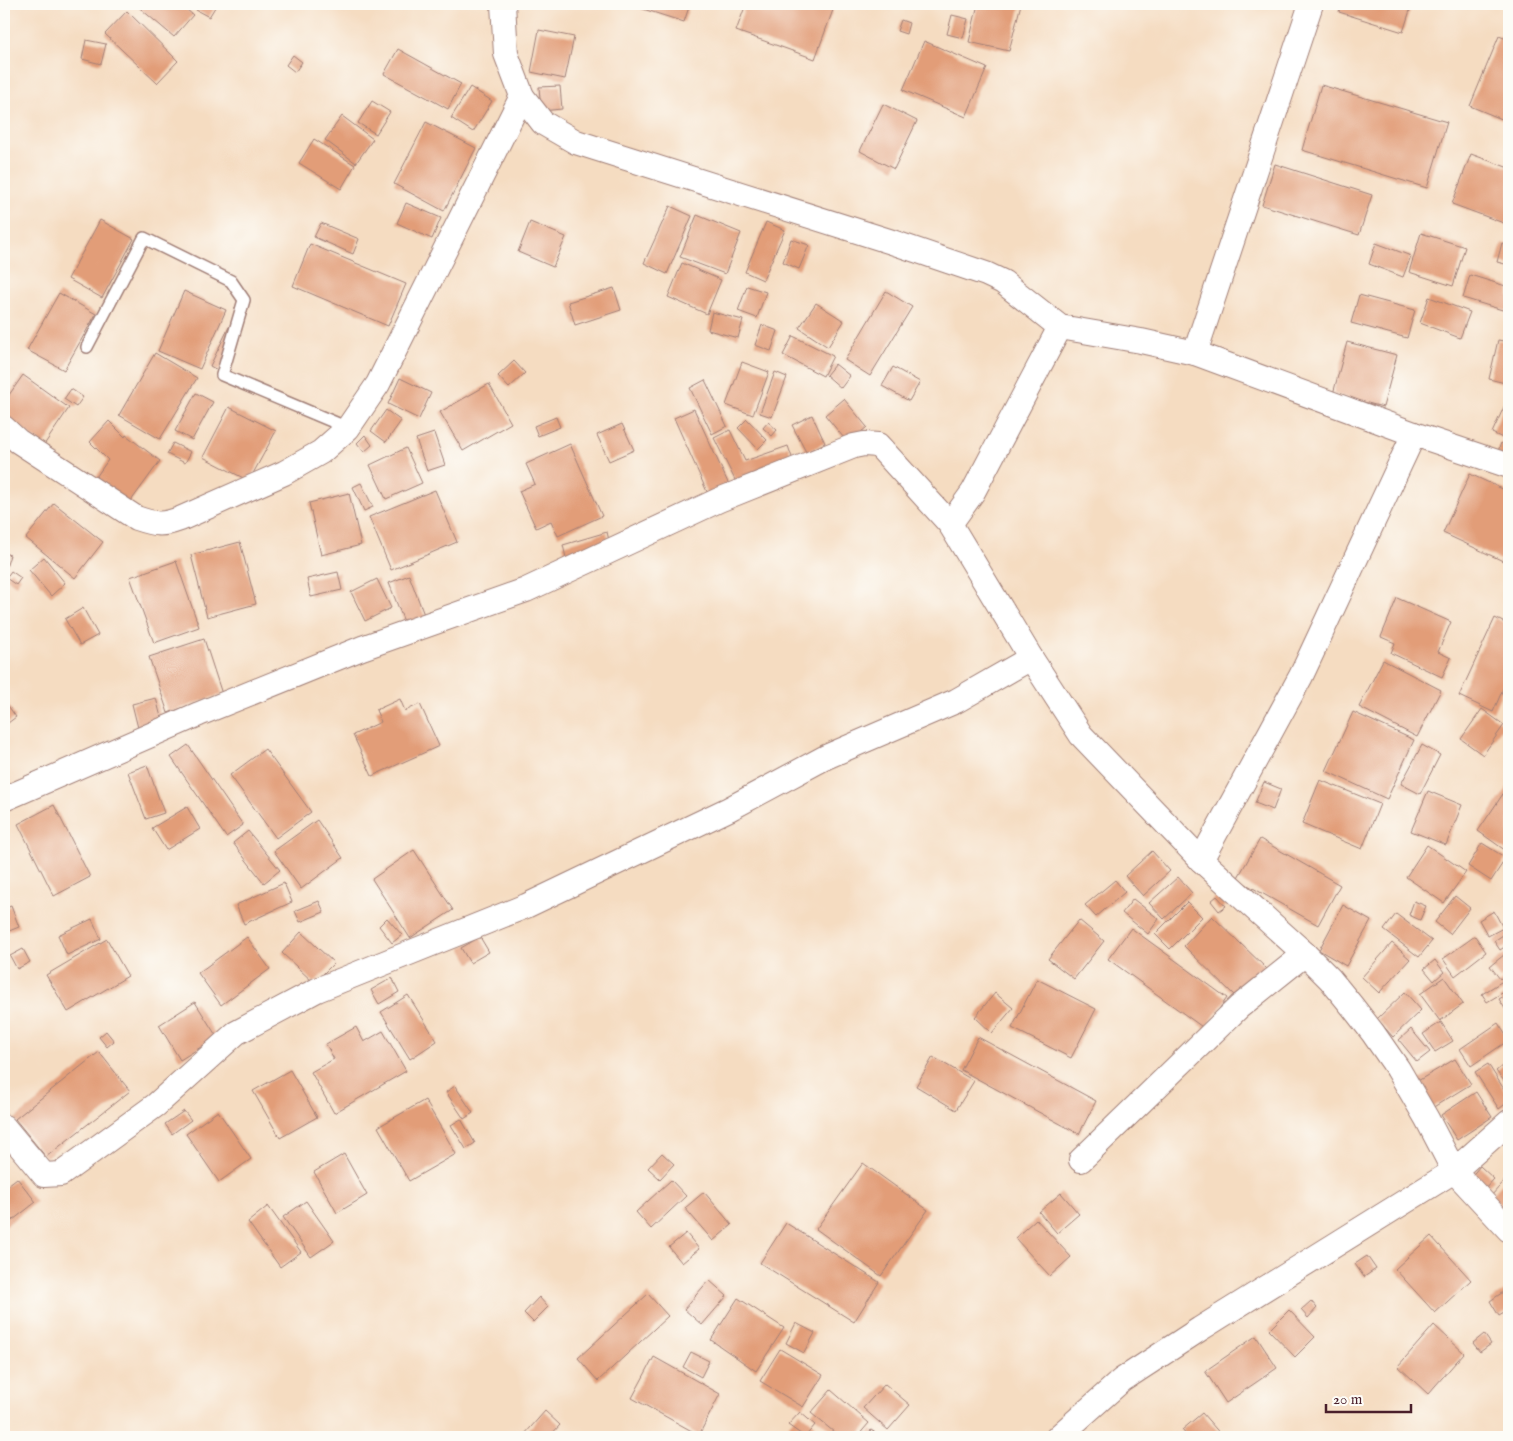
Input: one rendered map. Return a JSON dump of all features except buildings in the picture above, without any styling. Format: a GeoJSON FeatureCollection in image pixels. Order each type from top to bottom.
{"type":"FeatureCollection","features":[{"type":"Feature","properties":{"kind":"street"},"geometry":{"type":"LineString","coordinates":[[503,4],[506,54],[522,96],[543,123],[576,142],[892,242],[986,274],[1003,282],[1060,327],[1141,341],[1195,353],[1414,434],[1509,466]]}},
{"type":"Feature","properties":{"kind":"street"},"geometry":{"type":"LineString","coordinates":[[1195,353],[1311,4]]}},
{"type":"Feature","properties":{"kind":"street"},"geometry":{"type":"LineString","coordinates":[[4,428],[18,441],[136,518],[165,524],[291,468],[321,452],[348,428],[378,384],[522,96]]}},
{"type":"Feature","properties":{"kind":"street"},"geometry":{"type":"LineString","coordinates":[[950,524],[973,492],[1060,327]]}},
{"type":"Feature","properties":{"kind":"street"},"geometry":{"type":"LineString","coordinates":[[1201,860],[1301,676],[1414,434]]}},
{"type":"Feature","properties":{"kind":"street"},"geometry":{"type":"LineString","coordinates":[[4,799],[199,714],[353,651],[526,590],[719,500],[854,446],[864,444],[878,445],[950,524],[1031,658],[1081,734],[1201,860],[1330,979],[1373,1033],[1398,1069],[1454,1171],[1509,1230]]}},
{"type":"Feature","properties":{"kind":"street"},"geometry":{"type":"LineString","coordinates":[[4,1127],[44,1175],[65,1173],[156,1106],[236,1033],[317,990],[526,906],[729,809],[826,756],[956,701],[1031,658]]}},
{"type":"Feature","properties":{"kind":"street"},"geometry":{"type":"LineString","coordinates":[[1081,1160],[1239,1007],[1305,954]]}},
{"type":"Feature","properties":{"kind":"street"},"geometry":{"type":"LineString","coordinates":[[1058,1437],[1122,1380],[1208,1323],[1454,1171],[1509,1122]]}},
{"type":"Feature","properties":{"kind":"lane"},"geometry":{"type":"LineString","coordinates":[[87,347],[144,238],[231,281],[244,300],[222,375],[348,428]]}}]}
